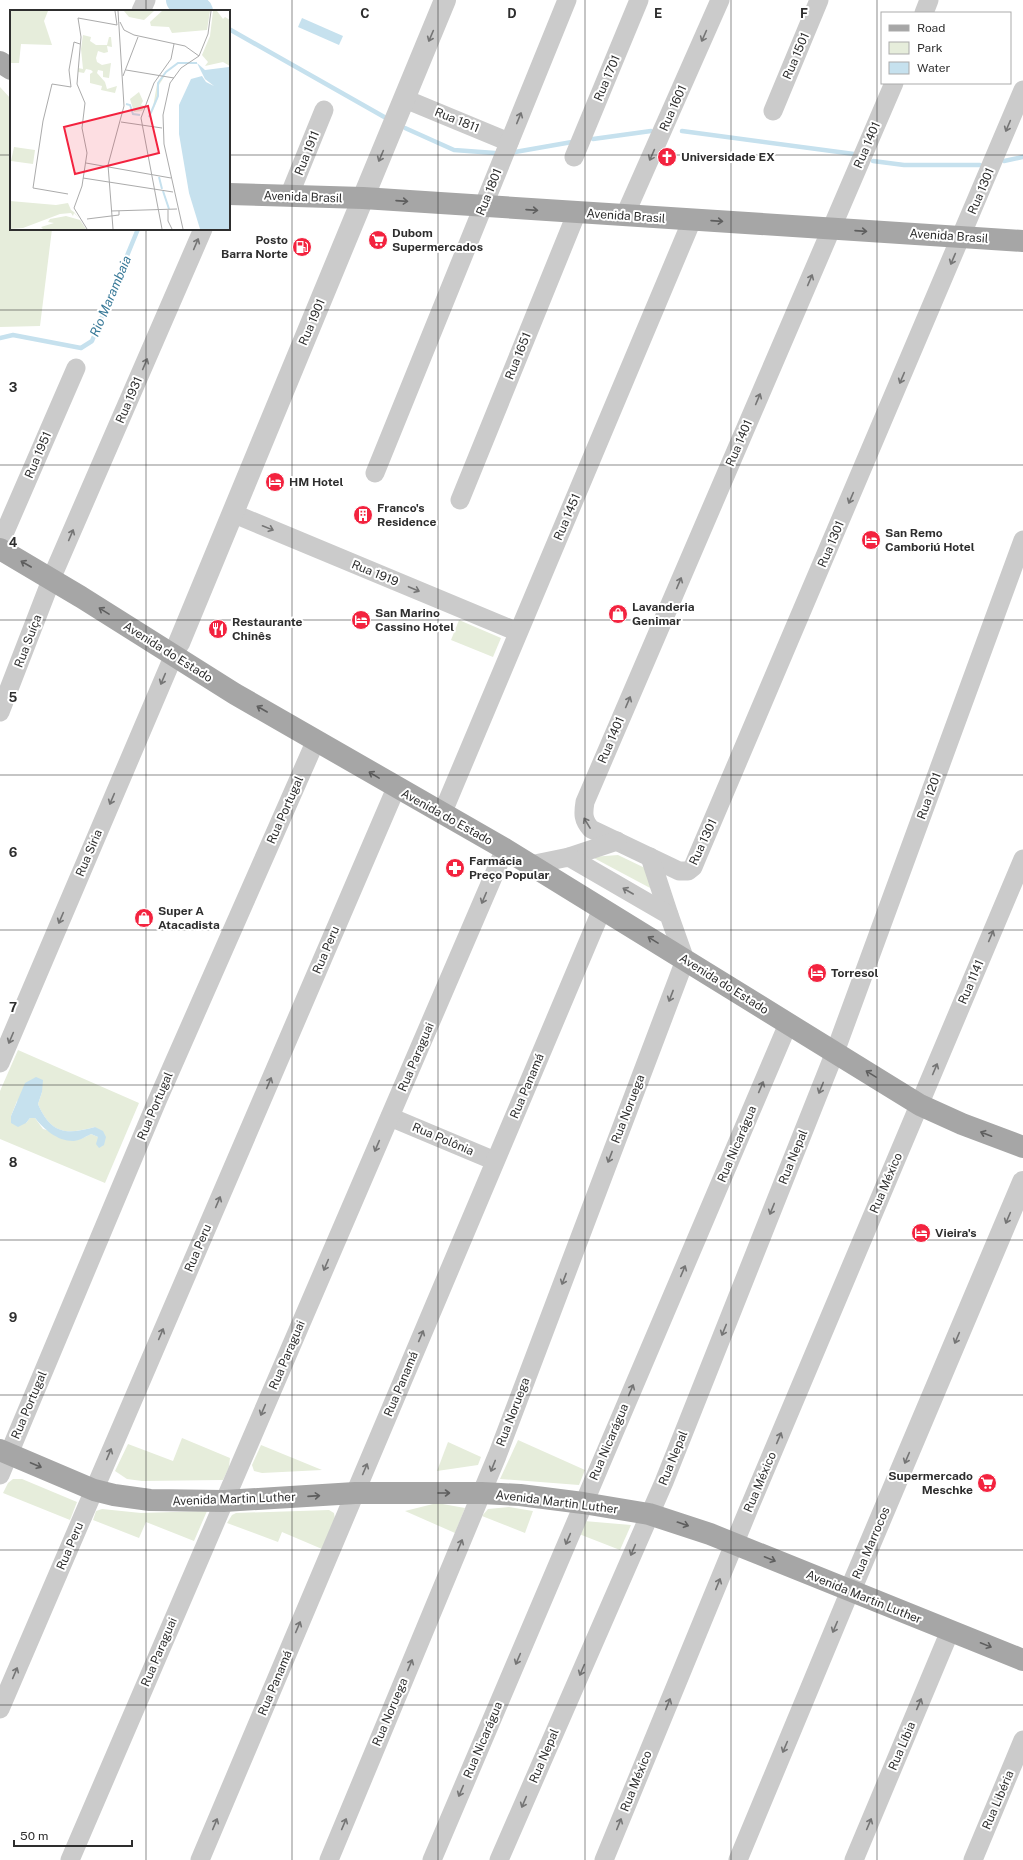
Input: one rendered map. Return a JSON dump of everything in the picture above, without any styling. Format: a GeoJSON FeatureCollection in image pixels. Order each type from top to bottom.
{"type":"FeatureCollection","features":[{"type":"Feature","properties":{"kind":"main road"},"geometry":{"type":"LineString","coordinates":[[0,62],[10,68]]}},
{"type":"Feature","properties":{"kind":"main road","name":"Avenida Brasil"},"geometry":{"type":"LineString","coordinates":[[230,194],[363,198],[1023,241]]}},
{"type":"Feature","properties":{"kind":"main road","name":"Avenida do Estado"},"geometry":{"type":"LineString","coordinates":[[0,549],[54,575],[176,649],[235,694],[396,788],[505,849],[920,1105],[962,1124],[1023,1147]]}},
{"type":"Feature","properties":{"kind":"main road","name":"Avenida Martin Luther"},"geometry":{"type":"LineString","coordinates":[[4,1452],[94,1490],[114,1495],[150,1500],[224,1501],[355,1493],[482,1493],[520,1495],[583,1503],[649,1514],[684,1525],[734,1544],[850,1592],[1023,1660]]}},
{"type":"Feature","properties":{"kind":"street"},"geometry":{"type":"LineString","coordinates":[[141,10],[146,0]]}},
{"type":"Feature","properties":{"kind":"street","name":"Rua 1901"},"geometry":{"type":"LineString","coordinates":[[176,649],[446,0]]}},
{"type":"Feature","properties":{"kind":"street","name":"Rua 1801"},"geometry":{"type":"LineString","coordinates":[[375,472],[567,0]]}},
{"type":"Feature","properties":{"kind":"street","name":"Rua 1701"},"geometry":{"type":"LineString","coordinates":[[574,157],[639,0]]}},
{"type":"Feature","properties":{"kind":"street","name":"Rua 1601"},"geometry":{"type":"LineString","coordinates":[[625,215],[720,0]]}},
{"type":"Feature","properties":{"kind":"street","name":"Rua 1501"},"geometry":{"type":"LineString","coordinates":[[773,111],[819,0]]}},
{"type":"Feature","properties":{"kind":"street"},"geometry":{"type":"LineString","coordinates":[[924,12],[929,0]]}},
{"type":"Feature","properties":{"kind":"street","name":"Rua 1401"},"geometry":{"type":"LineString","coordinates":[[584,802],[894,84]]}},
{"type":"Feature","properties":{"kind":"street","name":"Rua 1301"},"geometry":{"type":"LineString","coordinates":[[584,802],[584,822],[591,829],[679,871],[688,871],[693,867],[962,237],[1023,90]]}},
{"type":"Feature","properties":{"kind":"street","name":"Rua 1811"},"geometry":{"type":"LineString","coordinates":[[404,99],[509,142]]}},
{"type":"Feature","properties":{"kind":"street","name":"Rua 1911"},"geometry":{"type":"LineString","coordinates":[[289,196],[324,110]]}},
{"type":"Feature","properties":{"kind":"street","name":"Rua 1651"},"geometry":{"type":"LineString","coordinates":[[460,500],[577,212]]}},
{"type":"Feature","properties":{"kind":"street","name":"Rua 1451"},"geometry":{"type":"LineString","coordinates":[[442,814],[692,220]]}},
{"type":"Feature","properties":{"kind":"street","name":"Rua 1931"},"geometry":{"type":"LineString","coordinates":[[54,575],[203,230]]}},
{"type":"Feature","properties":{"kind":"street","name":"Rua 1951"},"geometry":{"type":"LineString","coordinates":[[0,543],[76,368]]}},
{"type":"Feature","properties":{"kind":"street","name":"Rua 1919"},"geometry":{"type":"LineString","coordinates":[[232,513],[518,632]]}},
{"type":"Feature","properties":{"kind":"street","name":"Rua 1201"},"geometry":{"type":"LineString","coordinates":[[835,1052],[1023,540]]}},
{"type":"Feature","properties":{"kind":"street","name":"Rua Suíça"},"geometry":{"type":"LineString","coordinates":[[0,712],[54,575]]}},
{"type":"Feature","properties":{"kind":"street","name":"Rua Síria"},"geometry":{"type":"LineString","coordinates":[[0,1063],[176,649]]}},
{"type":"Feature","properties":{"kind":"street","name":"Rua Portugal"},"geometry":{"type":"LineString","coordinates":[[0,1475],[4,1452],[156,1101],[316,740]]}},
{"type":"Feature","properties":{"kind":"street","name":"Rua Peru"},"geometry":{"type":"LineString","coordinates":[[0,1709],[396,788]]}},
{"type":"Feature","properties":{"kind":"street"},"geometry":{"type":"LineString","coordinates":[[530,865],[569,857],[617,841]]}},
{"type":"Feature","properties":{"kind":"street","name":"Rua Paraguai"},"geometry":{"type":"LineString","coordinates":[[70,1860],[505,849]]}},
{"type":"Feature","properties":{"kind":"street"},"geometry":{"type":"LineString","coordinates":[[569,857],[669,914]]}},
{"type":"Feature","properties":{"kind":"street"},"geometry":{"type":"LineString","coordinates":[[650,857],[685,960]]}},
{"type":"Feature","properties":{"kind":"street","name":"Rua 1141"},"geometry":{"type":"LineString","coordinates":[[920,1105],[1023,859]]}},
{"type":"Feature","properties":{"kind":"street","name":"Rua Panamá"},"geometry":{"type":"LineString","coordinates":[[200,1860],[602,909]]}},
{"type":"Feature","properties":{"kind":"street","name":"Rua Noruega"},"geometry":{"type":"LineString","coordinates":[[329,1860],[482,1493],[685,960]]}},
{"type":"Feature","properties":{"kind":"street","name":"Rua Nicarágua"},"geometry":{"type":"LineString","coordinates":[[432,1860],[788,1024]]}},
{"type":"Feature","properties":{"kind":"street","name":"Rua Nepal"},"geometry":{"type":"LineString","coordinates":[[499,1860],[666,1475],[835,1052]]}},
{"type":"Feature","properties":{"kind":"street","name":"Rua México"},"geometry":{"type":"LineString","coordinates":[[604,1860],[734,1544],[920,1105]]}},
{"type":"Feature","properties":{"kind":"street","name":"Rua Polônia"},"geometry":{"type":"LineString","coordinates":[[390,1117],[495,1161]]}},
{"type":"Feature","properties":{"kind":"street","name":"Rua Marrocos"},"geometry":{"type":"LineString","coordinates":[[738,1860],[1023,1182]]}},
{"type":"Feature","properties":{"kind":"street","name":"Rua Líbia"},"geometry":{"type":"LineString","coordinates":[[854,1860],[950,1631]]}},
{"type":"Feature","properties":{"kind":"street","name":"Rua Libéria"},"geometry":{"type":"LineString","coordinates":[[973,1860],[1023,1740]]}},
{"type":"Feature","properties":{"kind":"green space"},"geometry":{"type":"Polygon","coordinates":[[[0,87],[10,98],[10,230],[52,230],[40,326],[0,327],[0,87]]]}},
{"type":"Feature","properties":{"kind":"green space"},"geometry":{"type":"Polygon","coordinates":[[[459,620],[501,638],[493,657],[451,640],[459,620]]]}},
{"type":"Feature","properties":{"kind":"green space"},"geometry":{"type":"Polygon","coordinates":[[[618,855],[647,869],[652,889],[592,857],[618,855]]]}},
{"type":"Feature","properties":{"kind":"green space"},"geometry":{"type":"Polygon","coordinates":[[[18,1050],[139,1103],[105,1183],[0,1139],[0,1091],[18,1050]],[[42,1092],[17,1101],[11,1116],[26,1123],[30,1118],[35,1118],[43,1129],[81,1139],[91,1134],[98,1137],[104,1145],[95,1127],[84,1130],[67,1131],[54,1127],[43,1114],[38,1104],[42,1092]]]}},
{"type":"Feature","properties":{"kind":"green space"},"geometry":{"type":"Polygon","coordinates":[[[182,1438],[230,1458],[229,1467],[223,1480],[142,1481],[127,1479],[115,1471],[128,1444],[173,1461],[182,1438]]]}},
{"type":"Feature","properties":{"kind":"green space"},"geometry":{"type":"Polygon","coordinates":[[[518,1440],[585,1470],[579,1485],[500,1479],[518,1440]]]}},
{"type":"Feature","properties":{"kind":"green space"},"geometry":{"type":"Polygon","coordinates":[[[448,1442],[481,1457],[478,1465],[437,1471],[448,1442]]]}},
{"type":"Feature","properties":{"kind":"green space"},"geometry":{"type":"Polygon","coordinates":[[[261,1445],[322,1470],[262,1473],[254,1471],[252,1465],[261,1445]]]}},
{"type":"Feature","properties":{"kind":"green space"},"geometry":{"type":"Polygon","coordinates":[[[13,1479],[22,1479],[77,1502],[70,1520],[3,1493],[8,1483],[13,1479]]]}},
{"type":"Feature","properties":{"kind":"green space"},"geometry":{"type":"Polygon","coordinates":[[[437,1503],[465,1508],[455,1533],[405,1511],[437,1503]]]}},
{"type":"Feature","properties":{"kind":"green space"},"geometry":{"type":"Polygon","coordinates":[[[509,1507],[533,1511],[525,1533],[482,1516],[488,1509],[509,1507]]]}},
{"type":"Feature","properties":{"kind":"green space"},"geometry":{"type":"Polygon","coordinates":[[[102,1509],[141,1513],[207,1511],[194,1541],[146,1522],[139,1538],[93,1520],[96,1511],[102,1509]]]}},
{"type":"Feature","properties":{"kind":"green space"},"geometry":{"type":"Polygon","coordinates":[[[329,1510],[334,1513],[335,1519],[322,1549],[282,1532],[278,1542],[227,1523],[232,1515],[236,1513],[329,1510]]]}},
{"type":"Feature","properties":{"kind":"green space"},"geometry":{"type":"Polygon","coordinates":[[[584,1521],[631,1525],[620,1550],[579,1534],[584,1521]]]}},
{"type":"Feature","properties":{"kind":"water"},"geometry":{"type":"Polygon","coordinates":[[[302,18],[343,36],[339,45],[298,27],[302,18]]]}},
{"type":"Feature","properties":{"kind":"water"},"geometry":{"type":"Polygon","coordinates":[[[36,1077],[43,1080],[42,1092],[38,1104],[43,1114],[54,1127],[60,1130],[76,1131],[95,1127],[103,1131],[106,1137],[104,1145],[99,1148],[96,1144],[98,1137],[91,1134],[75,1141],[56,1137],[42,1126],[35,1118],[30,1118],[26,1123],[18,1127],[11,1123],[11,1116],[25,1083],[36,1077]]]}},
{"type":"Feature","properties":{"kind":"waterway","name":"Rio Marambaia"},"geometry":{"type":"LineString","coordinates":[[180,0],[197,10]]}},
{"type":"Feature","properties":{"kind":"waterway"},"geometry":{"type":"LineString","coordinates":[[230,30],[386,118]]}},
{"type":"Feature","properties":{"kind":"waterway"},"geometry":{"type":"LineString","coordinates":[[405,128],[454,150],[495,153]]}},
{"type":"Feature","properties":{"kind":"waterway"},"geometry":{"type":"LineString","coordinates":[[593,139],[651,131]]}},
{"type":"Feature","properties":{"kind":"waterway"},"geometry":{"type":"LineString","coordinates":[[682,131],[854,154]]}},
{"type":"Feature","properties":{"kind":"waterway"},"geometry":{"type":"LineString","coordinates":[[515,152],[572,142]]}},
{"type":"Feature","properties":{"kind":"waterway"},"geometry":{"type":"LineString","coordinates":[[1004,161],[1023,157]]}},
{"type":"Feature","properties":{"kind":"waterway"},"geometry":{"type":"LineString","coordinates":[[873,161],[904,165],[980,165]]}},
{"type":"Feature","properties":{"kind":"waterway","name":"Rio Marambaia"},"geometry":{"type":"LineString","coordinates":[[0,338],[13,335],[81,348],[92,341],[138,230]]}},
{"type":"Feature","properties":{"kind":"place","name":"Universidade EX"},"geometry":{"type":"Point","coordinates":[667,157]}},
{"type":"Feature","properties":{"kind":"place","name":"Dubom Supermercados"},"geometry":{"type":"Point","coordinates":[378,240]}},
{"type":"Feature","properties":{"kind":"place","name":"Posto Barra Norte"},"geometry":{"type":"Point","coordinates":[302,247]}},
{"type":"Feature","properties":{"kind":"place","name":"HM Hotel"},"geometry":{"type":"Point","coordinates":[275,482]}},
{"type":"Feature","properties":{"kind":"place","name":"Franco's Residence"},"geometry":{"type":"Point","coordinates":[363,515]}},
{"type":"Feature","properties":{"kind":"place","name":"San Remo Camboriú Hotel"},"geometry":{"type":"Point","coordinates":[871,540]}},
{"type":"Feature","properties":{"kind":"place","name":"Lavanderia Genimar"},"geometry":{"type":"Point","coordinates":[618,614]}},
{"type":"Feature","properties":{"kind":"place","name":"San Marino Cassino Hotel"},"geometry":{"type":"Point","coordinates":[361,620]}},
{"type":"Feature","properties":{"kind":"place","name":"Restaurante Chinês"},"geometry":{"type":"Point","coordinates":[218,629]}},
{"type":"Feature","properties":{"kind":"place","name":"Farmácia Preço Popular"},"geometry":{"type":"Point","coordinates":[455,868]}},
{"type":"Feature","properties":{"kind":"place","name":"Super A Atacadista"},"geometry":{"type":"Point","coordinates":[144,918]}},
{"type":"Feature","properties":{"kind":"place","name":"Torresol"},"geometry":{"type":"Point","coordinates":[817,973]}},
{"type":"Feature","properties":{"kind":"place","name":"Vieira's"},"geometry":{"type":"Point","coordinates":[921,1233]}},
{"type":"Feature","properties":{"kind":"place","name":"Supermercado Meschke"},"geometry":{"type":"Point","coordinates":[987,1483]}}]}
